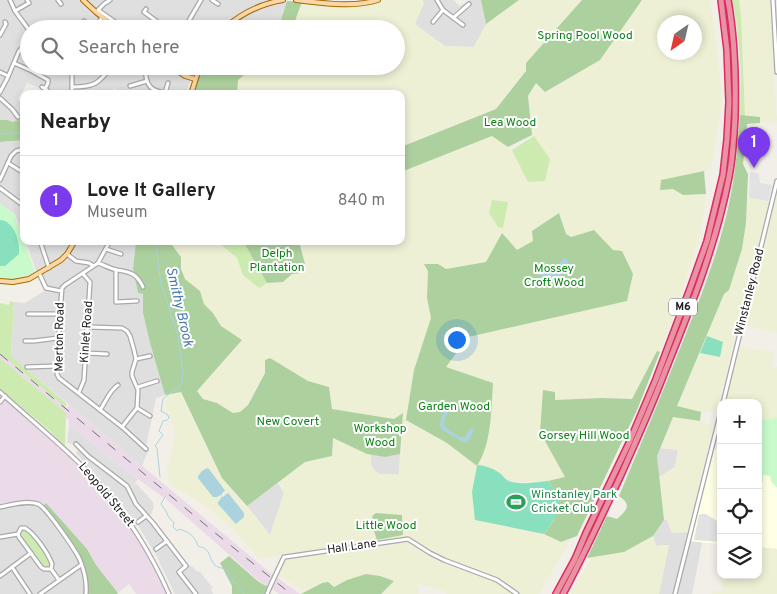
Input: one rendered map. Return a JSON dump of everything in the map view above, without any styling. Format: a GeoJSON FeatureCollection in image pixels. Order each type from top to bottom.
{"type":"FeatureCollection","features":[{"type":"Feature","properties":{"kind":"highway","name":"M6"},"geometry":{"type":"LineString","coordinates":[[556,594],[575,559],[629,443],[656,379],[706,241],[723,175],[727,139],[729,102],[728,50],[721,0]]}},
{"type":"Feature","properties":{"kind":"highway","name":"M6"},"geometry":{"type":"LineString","coordinates":[[563,594],[591,541],[651,406],[697,292],[716,234],[729,176],[734,138],[735,59],[728,0]]}},
{"type":"Feature","properties":{"kind":"main road"},"geometry":{"type":"LineString","coordinates":[[84,0],[106,20]]}},
{"type":"Feature","properties":{"kind":"main road"},"geometry":{"type":"LineString","coordinates":[[235,20],[264,4],[283,0]]}},
{"type":"Feature","properties":{"kind":"main road"},"geometry":{"type":"LineString","coordinates":[[296,0],[343,4],[359,4],[378,0]]}},
{"type":"Feature","properties":{"kind":"main road"},"geometry":{"type":"LineString","coordinates":[[192,90],[197,75]]}},
{"type":"Feature","properties":{"kind":"main road"},"geometry":{"type":"LineString","coordinates":[[185,76],[195,79]]}},
{"type":"Feature","properties":{"kind":"main road"},"geometry":{"type":"LineString","coordinates":[[185,76],[190,82],[191,90]]}},
{"type":"Feature","properties":{"kind":"main road"},"geometry":{"type":"LineString","coordinates":[[0,281],[20,282],[29,279],[61,260],[68,254],[74,245]]}},
{"type":"Feature","properties":{"kind":"street"},"geometry":{"type":"LineString","coordinates":[[10,0],[22,20]]}},
{"type":"Feature","properties":{"kind":"street"},"geometry":{"type":"LineString","coordinates":[[15,11],[28,1],[33,0]]}},
{"type":"Feature","properties":{"kind":"street"},"geometry":{"type":"LineString","coordinates":[[110,0],[98,11],[112,20]]}},
{"type":"Feature","properties":{"kind":"street"},"geometry":{"type":"LineString","coordinates":[[212,0],[218,4]]}},
{"type":"Feature","properties":{"kind":"street"},"geometry":{"type":"LineString","coordinates":[[437,0],[442,10],[463,25]]}},
{"type":"Feature","properties":{"kind":"street"},"geometry":{"type":"LineString","coordinates":[[773,0],[777,72]]}},
{"type":"Feature","properties":{"kind":"street"},"geometry":{"type":"LineString","coordinates":[[189,20],[199,1]]}},
{"type":"Feature","properties":{"kind":"street"},"geometry":{"type":"LineString","coordinates":[[452,18],[468,4]]}},
{"type":"Feature","properties":{"kind":"street"},"geometry":{"type":"LineString","coordinates":[[146,9],[144,12],[155,20]]}},
{"type":"Feature","properties":{"kind":"street"},"geometry":{"type":"LineString","coordinates":[[433,22],[442,10]]}},
{"type":"Feature","properties":{"kind":"street"},"geometry":{"type":"LineString","coordinates":[[0,35],[6,26],[5,22]]}},
{"type":"Feature","properties":{"kind":"street"},"geometry":{"type":"LineString","coordinates":[[0,92],[20,50]]}},
{"type":"Feature","properties":{"kind":"street"},"geometry":{"type":"LineString","coordinates":[[14,63],[20,66]]}},
{"type":"Feature","properties":{"kind":"street"},"geometry":{"type":"LineString","coordinates":[[0,72],[8,76]]}},
{"type":"Feature","properties":{"kind":"street"},"geometry":{"type":"LineString","coordinates":[[39,75],[48,80],[45,89]]}},
{"type":"Feature","properties":{"kind":"street"},"geometry":{"type":"LineString","coordinates":[[72,75],[72,87],[88,86],[103,79],[106,75]]}},
{"type":"Feature","properties":{"kind":"street"},"geometry":{"type":"LineString","coordinates":[[146,75],[147,80],[155,90]]}},
{"type":"Feature","properties":{"kind":"street"},"geometry":{"type":"LineString","coordinates":[[134,90],[131,86],[147,80]]}},
{"type":"Feature","properties":{"kind":"street"},"geometry":{"type":"LineString","coordinates":[[167,90],[169,82]]}},
{"type":"Feature","properties":{"kind":"street"},"geometry":{"type":"LineString","coordinates":[[0,98],[12,109],[18,118]]}},
{"type":"Feature","properties":{"kind":"street"},"geometry":{"type":"LineString","coordinates":[[0,180],[14,153],[20,151]]}},
{"type":"Feature","properties":{"kind":"street"},"geometry":{"type":"LineString","coordinates":[[8,163],[20,170]]}},
{"type":"Feature","properties":{"kind":"street","name":"Winstanley Road"},"geometry":{"type":"LineString","coordinates":[[724,399],[777,181]]}},
{"type":"Feature","properties":{"kind":"street"},"geometry":{"type":"LineString","coordinates":[[0,188],[20,203]]}},
{"type":"Feature","properties":{"kind":"street"},"geometry":{"type":"LineString","coordinates":[[41,245],[49,268]]}},
{"type":"Feature","properties":{"kind":"street"},"geometry":{"type":"LineString","coordinates":[[108,245],[98,263],[129,273],[136,277],[143,287]]}},
{"type":"Feature","properties":{"kind":"street"},"geometry":{"type":"LineString","coordinates":[[106,249],[121,254]]}},
{"type":"Feature","properties":{"kind":"street"},"geometry":{"type":"LineString","coordinates":[[68,254],[76,262],[92,265]]}},
{"type":"Feature","properties":{"kind":"street","name":"Merton Road"},"geometry":{"type":"LineString","coordinates":[[98,263],[65,285],[61,291],[57,374],[59,378],[122,427],[146,449]]}},
{"type":"Feature","properties":{"kind":"street"},"geometry":{"type":"LineString","coordinates":[[116,270],[116,302],[137,301]]}},
{"type":"Feature","properties":{"kind":"street"},"geometry":{"type":"LineString","coordinates":[[39,274],[46,288],[61,291]]}},
{"type":"Feature","properties":{"kind":"street","name":"Kinlet Road"},"geometry":{"type":"LineString","coordinates":[[79,392],[84,380],[90,282],[83,274]]}},
{"type":"Feature","properties":{"kind":"street"},"geometry":{"type":"LineString","coordinates":[[28,314],[60,314]]}},
{"type":"Feature","properties":{"kind":"street"},"geometry":{"type":"LineString","coordinates":[[87,327],[122,328],[127,331],[134,350],[136,359],[132,376],[138,387],[137,408],[122,427]]}},
{"type":"Feature","properties":{"kind":"street"},"geometry":{"type":"LineString","coordinates":[[26,341],[58,338]]}},
{"type":"Feature","properties":{"kind":"street"},"geometry":{"type":"LineString","coordinates":[[86,353],[107,354]]}},
{"type":"Feature","properties":{"kind":"street"},"geometry":{"type":"LineString","coordinates":[[136,359],[150,356]]}},
{"type":"Feature","properties":{"kind":"street"},"geometry":{"type":"LineString","coordinates":[[27,366],[57,366]]}},
{"type":"Feature","properties":{"kind":"street"},"geometry":{"type":"LineString","coordinates":[[138,387],[157,382]]}},
{"type":"Feature","properties":{"kind":"street"},"geometry":{"type":"LineString","coordinates":[[100,410],[111,391],[118,386]]}},
{"type":"Feature","properties":{"kind":"street","name":"Leopold Street"},"geometry":{"type":"LineString","coordinates":[[0,392],[52,437],[113,500],[137,534],[170,594]]}},
{"type":"Feature","properties":{"kind":"street"},"geometry":{"type":"LineString","coordinates":[[0,402],[5,396]]}},
{"type":"Feature","properties":{"kind":"street"},"geometry":{"type":"LineString","coordinates":[[137,408],[150,416]]}},
{"type":"Feature","properties":{"kind":"street"},"geometry":{"type":"LineString","coordinates":[[675,594],[717,427]]}},
{"type":"Feature","properties":{"kind":"street"},"geometry":{"type":"LineString","coordinates":[[77,446],[127,486],[136,504],[186,566],[179,572],[196,594]]}},
{"type":"Feature","properties":{"kind":"street"},"geometry":{"type":"LineString","coordinates":[[0,507],[31,503],[40,504],[80,560],[84,574],[86,594]]}},
{"type":"Feature","properties":{"kind":"street"},"geometry":{"type":"LineString","coordinates":[[138,522],[146,516]]}},
{"type":"Feature","properties":{"kind":"street"},"geometry":{"type":"LineString","coordinates":[[18,534],[21,528],[30,530],[50,558],[52,564],[50,569]]}},
{"type":"Feature","properties":{"kind":"street"},"geometry":{"type":"LineString","coordinates":[[18,534],[41,567],[47,570],[50,569],[59,580]]}},
{"type":"Feature","properties":{"kind":"street"},"geometry":{"type":"LineString","coordinates":[[0,537],[18,534]]}},
{"type":"Feature","properties":{"kind":"street","name":"Hall Lane"},"geometry":{"type":"LineString","coordinates":[[267,594],[284,557],[408,539],[444,560],[497,580],[517,594]]}},
{"type":"Feature","properties":{"kind":"street"},"geometry":{"type":"LineString","coordinates":[[156,549],[167,541]]}},
{"type":"Feature","properties":{"kind":"street"},"geometry":{"type":"LineString","coordinates":[[0,576],[31,553]]}},
{"type":"Feature","properties":{"kind":"street"},"geometry":{"type":"LineString","coordinates":[[40,594],[81,565]]}},
{"type":"Feature","properties":{"kind":"street"},"geometry":{"type":"LineString","coordinates":[[12,567],[30,594]]}},
{"type":"Feature","properties":{"kind":"shaded area"},"geometry":{"type":"Polygon","coordinates":[[[0,0],[287,0],[281,20],[20,20],[20,75],[192,75],[187,90],[117,90],[114,88],[113,90],[42,90],[27,83],[23,90],[20,90],[18,99],[20,102],[20,120],[13,122],[0,120],[0,0]]]}},
{"type":"Feature","properties":{"kind":"shaded area"},"geometry":{"type":"Polygon","coordinates":[[[422,0],[454,0],[459,6],[470,0],[481,0],[486,24],[474,47],[445,46],[414,25],[424,3],[422,0]]]}},
{"type":"Feature","properties":{"kind":"shaded area"},"geometry":{"type":"Polygon","coordinates":[[[20,140],[20,228],[15,214],[0,204],[0,142],[20,140]]]}},
{"type":"Feature","properties":{"kind":"shaded area"},"geometry":{"type":"Polygon","coordinates":[[[750,172],[759,173],[760,183],[772,185],[768,201],[749,198],[750,172]]]}},
{"type":"Feature","properties":{"kind":"shaded area"},"geometry":{"type":"Polygon","coordinates":[[[27,245],[136,245],[133,269],[138,293],[143,294],[143,313],[165,395],[156,398],[146,446],[149,449],[142,466],[11,356],[14,302],[25,303],[44,291],[27,245]]]}},
{"type":"Feature","properties":{"kind":"shaded area"},"geometry":{"type":"Polygon","coordinates":[[[0,353],[66,408],[69,405],[268,571],[300,594],[279,594],[259,581],[165,497],[109,458],[69,424],[66,413],[0,358],[0,353]]]}},
{"type":"Feature","properties":{"kind":"shaded area"},"geometry":{"type":"Polygon","coordinates":[[[0,395],[71,459],[120,513],[157,573],[167,594],[136,594],[129,584],[118,593],[96,565],[87,549],[46,504],[42,508],[34,506],[0,509],[0,395]]]}},
{"type":"Feature","properties":{"kind":"shaded area"},"geometry":{"type":"Polygon","coordinates":[[[777,417],[777,549],[762,547],[762,420],[777,417]]]}},
{"type":"Feature","properties":{"kind":"shaded area"},"geometry":{"type":"Polygon","coordinates":[[[69,424],[109,458],[138,479],[130,489],[136,483],[153,502],[154,507],[148,516],[188,565],[197,572],[199,571],[213,588],[211,589],[213,594],[175,594],[155,553],[137,524],[76,453],[78,450],[73,444],[67,443],[69,424]]]}},
{"type":"Feature","properties":{"kind":"shaded area"},"geometry":{"type":"Polygon","coordinates":[[[660,448],[678,450],[675,467],[659,477],[657,456],[660,448]]]}},
{"type":"Feature","properties":{"kind":"shaded area"},"geometry":{"type":"Polygon","coordinates":[[[713,449],[717,450],[717,544],[689,541],[713,449]]]}},
{"type":"Feature","properties":{"kind":"shaded area"},"geometry":{"type":"Polygon","coordinates":[[[371,454],[385,457],[400,454],[399,474],[379,474],[371,465],[371,454]]]}},
{"type":"Feature","properties":{"kind":"shaded area"},"geometry":{"type":"Polygon","coordinates":[[[278,483],[284,493],[270,535],[247,506],[278,483]]]}},
{"type":"Feature","properties":{"kind":"shaded area"},"geometry":{"type":"Polygon","coordinates":[[[34,506],[42,508],[77,558],[85,586],[83,594],[0,594],[0,509],[34,506]]]}},
{"type":"Feature","properties":{"kind":"shaded area"},"geometry":{"type":"Polygon","coordinates":[[[706,514],[717,521],[717,542],[694,540],[699,515],[706,514]]]}},
{"type":"Feature","properties":{"kind":"shaded area"},"geometry":{"type":"Polygon","coordinates":[[[664,520],[667,520],[672,533],[688,532],[685,540],[702,543],[692,594],[659,594],[669,545],[656,546],[653,536],[664,520]]]}},
{"type":"Feature","properties":{"kind":"green space"},"geometry":{"type":"Polygon","coordinates":[[[381,0],[422,0],[424,3],[415,24],[445,46],[474,47],[486,24],[519,0],[582,0],[526,63],[526,71],[496,109],[405,145],[405,90],[237,90],[238,80],[244,75],[405,75],[405,20],[295,20],[302,2],[341,6],[366,5],[381,0]]]}},
{"type":"Feature","properties":{"kind":"green space"},"geometry":{"type":"Polygon","coordinates":[[[481,0],[519,0],[486,24],[481,0]]]}},
{"type":"Feature","properties":{"kind":"green space"},"geometry":{"type":"Polygon","coordinates":[[[582,0],[642,0],[600,60],[545,92],[536,83],[528,96],[532,135],[508,147],[492,136],[405,170],[405,145],[496,109],[526,71],[526,63],[582,0]]]}},
{"type":"Feature","properties":{"kind":"green space","name":"Garden Wood"},"geometry":{"type":"Polygon","coordinates":[[[642,0],[711,0],[722,102],[711,169],[660,190],[673,189],[683,195],[706,194],[701,232],[660,352],[657,351],[632,399],[555,400],[540,432],[565,477],[548,481],[512,482],[506,480],[500,473],[475,520],[544,534],[561,542],[571,539],[539,594],[447,594],[444,591],[417,584],[419,594],[381,594],[394,581],[347,580],[333,587],[322,583],[304,592],[273,571],[281,555],[259,559],[234,530],[204,505],[168,483],[167,466],[175,433],[169,413],[165,409],[168,394],[180,392],[222,478],[270,535],[284,493],[278,483],[305,462],[332,456],[333,439],[371,454],[371,465],[379,474],[399,474],[403,413],[394,419],[332,409],[329,387],[308,381],[270,358],[265,360],[265,373],[247,405],[240,412],[233,413],[217,403],[203,399],[197,391],[221,326],[213,313],[204,304],[200,291],[185,279],[181,269],[183,262],[181,264],[181,257],[172,245],[222,245],[237,258],[243,275],[259,288],[267,283],[283,282],[305,264],[302,255],[303,245],[405,245],[405,170],[493,136],[512,150],[528,182],[550,159],[532,135],[528,96],[537,83],[599,60],[642,0]]]}},
{"type":"Feature","properties":{"kind":"green space"},"geometry":{"type":"Polygon","coordinates":[[[732,0],[739,0],[741,16],[745,116],[740,115],[741,70],[736,19],[732,0]]]}},
{"type":"Feature","properties":{"kind":"green space"},"geometry":{"type":"Polygon","coordinates":[[[739,0],[770,0],[777,124],[760,123],[760,117],[745,116],[739,0]]]}},
{"type":"Feature","properties":{"kind":"green space"},"geometry":{"type":"Polygon","coordinates":[[[287,1],[302,2],[295,20],[281,20],[287,1]]]}},
{"type":"Feature","properties":{"kind":"green space"},"geometry":{"type":"Polygon","coordinates":[[[200,75],[244,75],[238,80],[237,90],[194,90],[200,75]]]}},
{"type":"Feature","properties":{"kind":"green space"},"geometry":{"type":"Polygon","coordinates":[[[740,115],[760,117],[760,123],[747,124],[743,164],[748,174],[746,223],[742,249],[729,290],[724,294],[677,406],[701,412],[700,421],[673,417],[657,456],[664,520],[653,536],[624,552],[587,558],[607,516],[617,519],[627,508],[626,502],[619,496],[679,352],[712,264],[731,194],[736,165],[740,115]]]}},
{"type":"Feature","properties":{"kind":"green space"},"geometry":{"type":"Polygon","coordinates":[[[0,120],[13,122],[20,120],[20,140],[0,142],[0,120]]]}},
{"type":"Feature","properties":{"kind":"green space"},"geometry":{"type":"Polygon","coordinates":[[[534,136],[550,159],[545,181],[528,182],[512,150],[534,136]]]}},
{"type":"Feature","properties":{"kind":"green space"},"geometry":{"type":"Polygon","coordinates":[[[704,171],[706,194],[683,195],[673,189],[660,190],[661,180],[704,171]]]}},
{"type":"Feature","properties":{"kind":"green space"},"geometry":{"type":"Polygon","coordinates":[[[777,185],[777,333],[743,325],[777,185]]]}},
{"type":"Feature","properties":{"kind":"green space"},"geometry":{"type":"Polygon","coordinates":[[[747,198],[769,202],[719,399],[717,399],[716,412],[701,412],[681,408],[677,406],[724,293],[729,290],[742,249],[747,198]]]}},
{"type":"Feature","properties":{"kind":"green space"},"geometry":{"type":"Polygon","coordinates":[[[492,200],[508,202],[503,228],[498,227],[489,213],[492,200]]]}},
{"type":"Feature","properties":{"kind":"green space"},"geometry":{"type":"Polygon","coordinates":[[[0,204],[14,214],[20,231],[20,245],[25,245],[35,272],[18,279],[0,279],[0,204]]]}},
{"type":"Feature","properties":{"kind":"green space","name":"Mossey Croft Wood"},"geometry":{"type":"Polygon","coordinates":[[[559,213],[566,234],[571,237],[594,230],[613,250],[622,251],[633,274],[627,301],[468,337],[446,367],[493,383],[488,437],[486,447],[477,466],[447,443],[406,420],[414,370],[431,318],[427,298],[428,271],[424,264],[438,264],[446,269],[486,262],[502,233],[517,250],[533,241],[532,231],[559,213]]]}},
{"type":"Feature","properties":{"kind":"green space"},"geometry":{"type":"Polygon","coordinates":[[[0,220],[5,221],[12,228],[17,238],[19,249],[19,254],[5,266],[0,266],[0,220]]]}},
{"type":"Feature","properties":{"kind":"green space","name":"New Covert"},"geometry":{"type":"Polygon","coordinates":[[[136,245],[172,245],[181,257],[181,269],[185,279],[200,291],[204,304],[213,313],[221,326],[242,340],[197,391],[203,399],[217,403],[233,413],[240,412],[248,405],[265,373],[265,360],[270,358],[308,381],[329,387],[332,409],[394,419],[403,413],[400,454],[385,457],[367,454],[333,438],[332,456],[305,462],[247,506],[222,478],[181,392],[165,395],[143,313],[143,294],[138,293],[133,269],[136,245]]]}},
{"type":"Feature","properties":{"kind":"green space"},"geometry":{"type":"Polygon","coordinates":[[[222,245],[245,245],[267,283],[259,288],[243,275],[237,258],[222,245]]]}},
{"type":"Feature","properties":{"kind":"green space","name":"Delph Plantation"},"geometry":{"type":"Polygon","coordinates":[[[245,245],[300,245],[305,264],[301,273],[292,274],[283,282],[267,283],[245,245]]]}},
{"type":"Feature","properties":{"kind":"green space"},"geometry":{"type":"Polygon","coordinates":[[[10,301],[14,302],[11,356],[66,403],[66,408],[0,353],[0,303],[9,305],[10,301]]]}},
{"type":"Feature","properties":{"kind":"green space"},"geometry":{"type":"Polygon","coordinates":[[[707,336],[723,342],[720,357],[700,353],[707,336]]]}},
{"type":"Feature","properties":{"kind":"green space"},"geometry":{"type":"Polygon","coordinates":[[[737,347],[776,351],[771,367],[777,367],[777,417],[762,420],[762,399],[724,399],[737,347]]]}},
{"type":"Feature","properties":{"kind":"green space","name":"Gorsey Hill Wood"},"geometry":{"type":"Polygon","coordinates":[[[657,351],[660,352],[637,410],[577,536],[561,542],[544,534],[554,520],[558,496],[548,481],[565,477],[540,432],[543,390],[555,392],[555,400],[632,399],[657,351]]]}},
{"type":"Feature","properties":{"kind":"green space"},"geometry":{"type":"Polygon","coordinates":[[[0,358],[66,413],[65,447],[50,431],[0,389],[0,358]]]}},
{"type":"Feature","properties":{"kind":"green space"},"geometry":{"type":"Polygon","coordinates":[[[673,417],[700,421],[713,426],[688,532],[672,533],[667,520],[664,520],[659,477],[675,467],[678,450],[660,448],[673,417]]]}},
{"type":"Feature","properties":{"kind":"green space"},"geometry":{"type":"Polygon","coordinates":[[[777,417],[777,488],[771,481],[770,476],[763,475],[762,482],[762,420],[777,417]]]}},
{"type":"Feature","properties":{"kind":"green space","name":"Winstanley Park Cricket Club"},"geometry":{"type":"Polygon","coordinates":[[[477,466],[493,469],[511,482],[548,481],[558,495],[559,505],[556,516],[544,534],[475,520],[472,492],[477,466]]]}},
{"type":"Feature","properties":{"kind":"green space"},"geometry":{"type":"Polygon","coordinates":[[[46,503],[87,549],[117,594],[83,594],[84,583],[77,560],[42,508],[46,503]]]}},
{"type":"Feature","properties":{"kind":"green space","name":"Little Wood"},"geometry":{"type":"Polygon","coordinates":[[[376,513],[402,515],[403,535],[377,540],[371,522],[373,515],[376,513]]]}},
{"type":"Feature","properties":{"kind":"green space"},"geometry":{"type":"Polygon","coordinates":[[[21,528],[29,530],[50,558],[51,569],[44,569],[19,537],[21,528]]]}},
{"type":"Feature","properties":{"kind":"green space"},"geometry":{"type":"Polygon","coordinates":[[[653,536],[656,546],[669,545],[659,594],[570,594],[592,557],[624,552],[653,536]]]}},
{"type":"Feature","properties":{"kind":"green space"},"geometry":{"type":"Polygon","coordinates":[[[762,547],[777,549],[777,594],[712,594],[714,590],[721,591],[722,579],[762,579],[762,547]]]}},
{"type":"Feature","properties":{"kind":"green space"},"geometry":{"type":"Polygon","coordinates":[[[229,556],[259,582],[268,587],[266,594],[232,594],[232,586],[220,563],[229,556]]]}},
{"type":"Feature","properties":{"kind":"green space"},"geometry":{"type":"Polygon","coordinates":[[[366,574],[394,581],[381,594],[301,594],[322,583],[328,582],[334,587],[347,580],[366,574]]]}},
{"type":"Feature","properties":{"kind":"water"},"geometry":{"type":"Polygon","coordinates":[[[565,258],[569,263],[558,279],[551,281],[541,277],[539,272],[555,267],[565,258]]]}},
{"type":"Feature","properties":{"kind":"water"},"geometry":{"type":"Polygon","coordinates":[[[444,410],[449,411],[444,420],[445,427],[460,437],[465,437],[470,428],[474,430],[470,439],[465,443],[442,430],[439,425],[444,410]]]}},
{"type":"Feature","properties":{"kind":"water"},"geometry":{"type":"Polygon","coordinates":[[[207,468],[225,490],[221,495],[223,497],[228,493],[244,513],[244,517],[236,524],[218,504],[222,497],[220,495],[213,497],[198,478],[202,471],[207,468]]]}},
{"type":"Feature","properties":{"kind":"waterway","name":"Smithy Brook"},"geometry":{"type":"LineString","coordinates":[[0,134],[20,133]]}},
{"type":"Feature","properties":{"kind":"waterway","name":"Smithy Brook"},"geometry":{"type":"LineString","coordinates":[[156,245],[161,283],[178,336],[183,375],[179,388],[163,399],[161,411],[168,415],[169,418],[163,421],[159,431],[163,435],[155,446],[157,448],[160,477]]}},
{"type":"Feature","properties":{"kind":"waterway","name":"Smithy Brook"},"geometry":{"type":"LineString","coordinates":[[165,497],[161,504],[174,523],[173,527],[177,531],[179,529],[191,535],[198,546],[206,549],[215,565],[227,570],[231,579],[244,594]]}},
{"type":"Feature","properties":{"kind":"railway"},"geometry":{"type":"LineString","coordinates":[[0,354],[291,594]]}},
{"type":"Feature","properties":{"kind":"place","name":"Love It Gallery"},"geometry":{"type":"Point","coordinates":[754,168]}},
{"type":"Feature","properties":{"kind":"place","name":"Winstanley Park Cricket Club"},"geometry":{"type":"Point","coordinates":[516,502]}},
{"type":"Feature","properties":{"kind":"park label","name":"Spring Pool Wood"},"geometry":{"type":"Point","coordinates":[585,36]}},
{"type":"Feature","properties":{"kind":"park label","name":"Lea Wood"},"geometry":{"type":"Point","coordinates":[510,123]}},
{"type":"Feature","properties":{"kind":"park label","name":"Workshop Wood"},"geometry":{"type":"Point","coordinates":[380,436]}}]}
